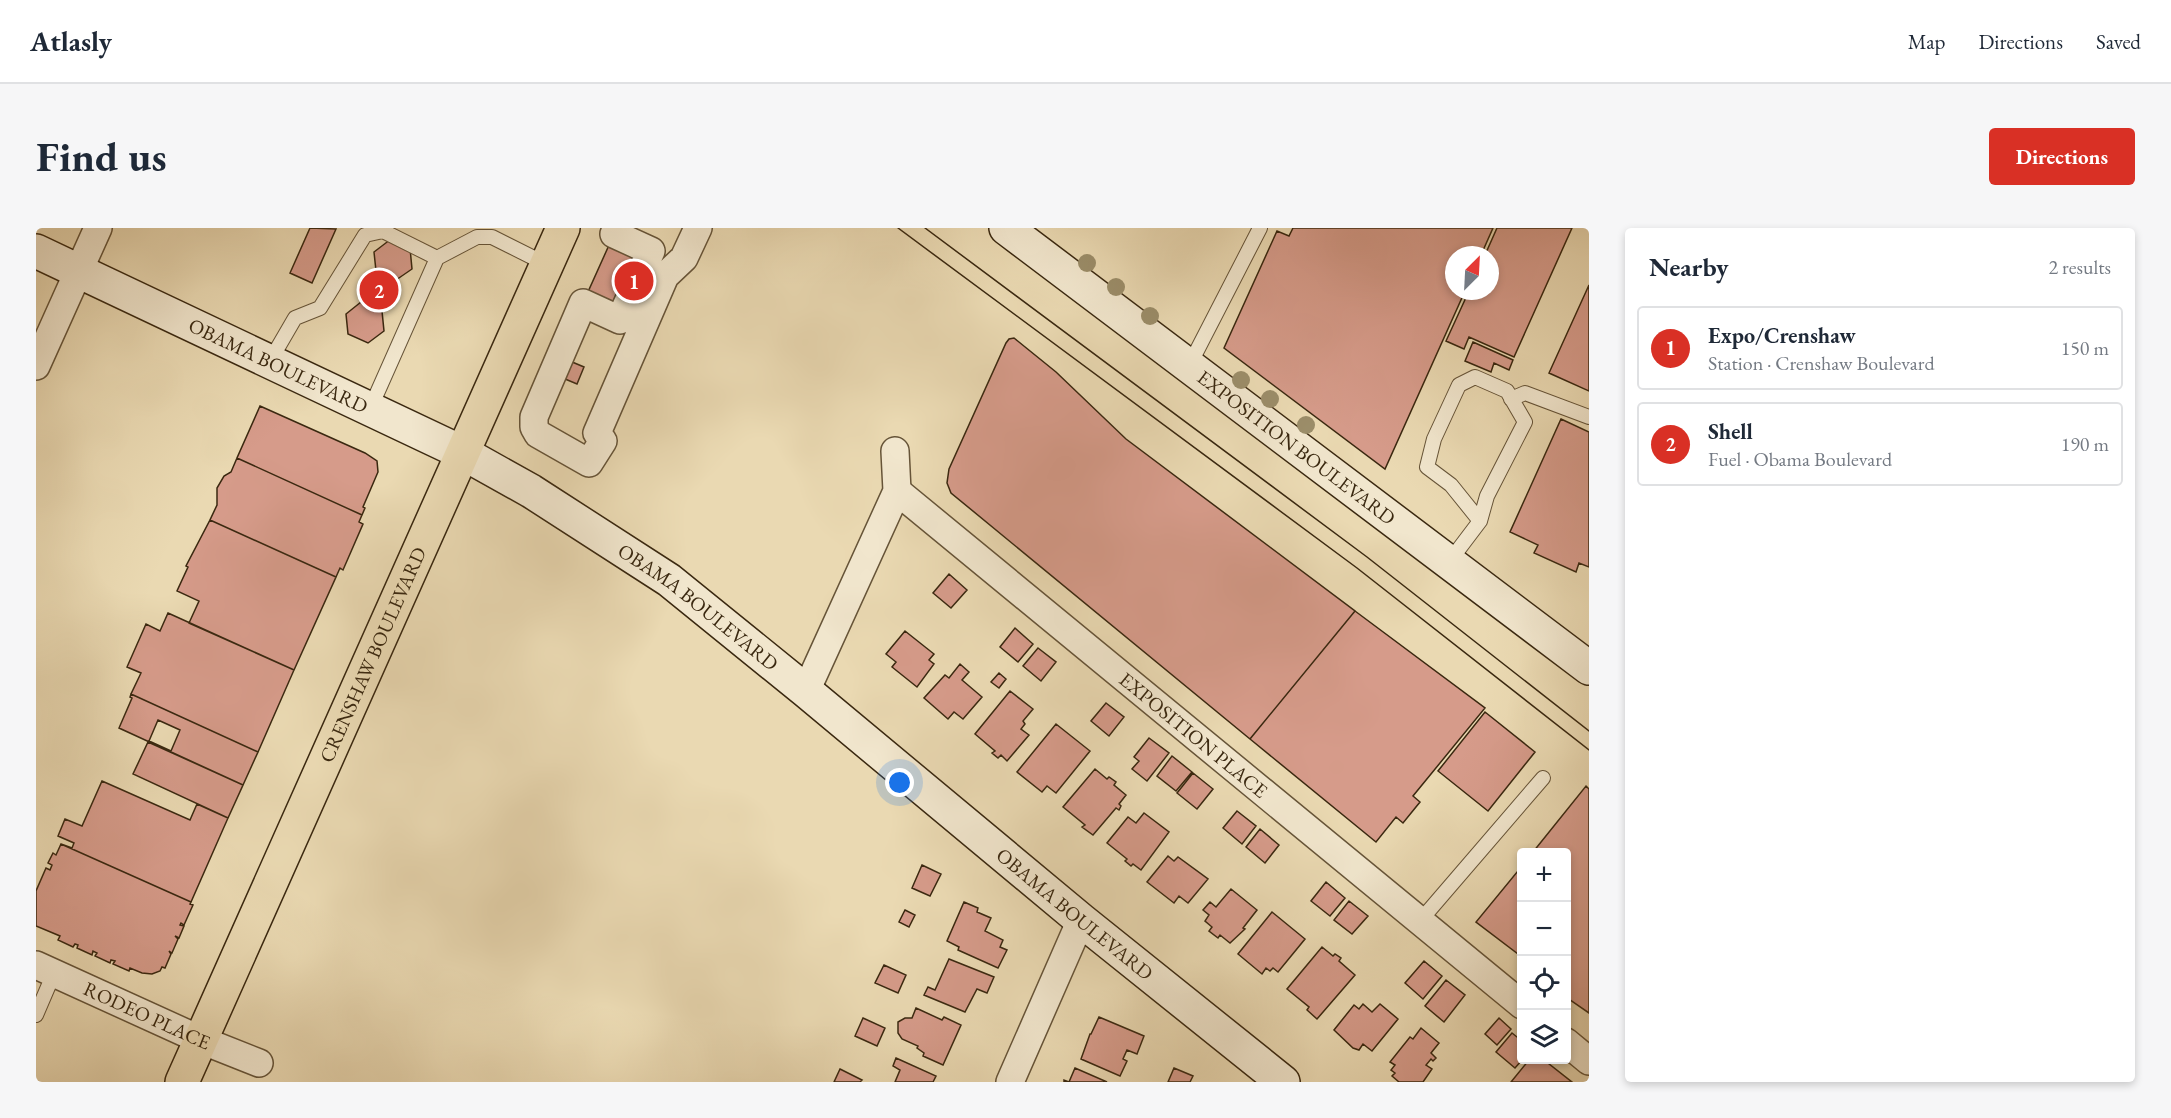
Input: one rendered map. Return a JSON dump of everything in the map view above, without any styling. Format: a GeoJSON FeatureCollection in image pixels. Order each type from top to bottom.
{"type":"FeatureCollection","features":[{"type":"Feature","properties":{"kind":"main road","name":"CRENSHAW BOULEVARD"},"geometry":{"type":"LineString","coordinates":[[182,1082],[464,453],[562,228]]}},
{"type":"Feature","properties":{"kind":"main road","name":"EXPOSITION BOULEVARD"},"geometry":{"type":"LineString","coordinates":[[1006,228],[1589,668]]}},
{"type":"Feature","properties":{"kind":"main road","name":"OBAMA BOULEVARD"},"geometry":{"type":"LineString","coordinates":[[36,251],[464,453],[531,491],[669,580],[1081,920],[1283,1082]]}},
{"type":"Feature","properties":{"kind":"street"},"geometry":{"type":"LineString","coordinates":[[36,366],[98,228]]}},
{"type":"Feature","properties":{"kind":"street"},"geometry":{"type":"LineString","coordinates":[[617,228],[614,234],[651,250],[620,320],[583,303],[534,417],[534,427],[538,435],[589,463],[603,441],[597,433],[665,276],[684,258],[698,228]]}},
{"type":"Feature","properties":{"kind":"street"},"geometry":{"type":"LineString","coordinates":[[806,691],[897,491],[895,451]]}},
{"type":"Feature","properties":{"kind":"street","name":"EXPOSITION PLACE"},"geometry":{"type":"LineString","coordinates":[[897,491],[1517,1002]]}},
{"type":"Feature","properties":{"kind":"street"},"geometry":{"type":"LineString","coordinates":[[1010,1082],[1081,920]]}},
{"type":"Feature","properties":{"kind":"street","name":"RODEO PLACE"},"geometry":{"type":"LineString","coordinates":[[45,969],[201,1040],[259,1063]]}},
{"type":"Feature","properties":{"kind":"street"},"geometry":{"type":"LineString","coordinates":[[1571,1046],[1589,1061]]}},
{"type":"Feature","properties":{"kind":"lane"},"geometry":{"type":"LineString","coordinates":[[1189,366],[1260,228]]}},
{"type":"Feature","properties":{"kind":"lane"},"geometry":{"type":"LineString","coordinates":[[270,361],[295,318],[320,308],[365,235],[383,231],[437,258]]}},
{"type":"Feature","properties":{"kind":"lane"},"geometry":{"type":"LineString","coordinates":[[370,409],[437,258],[477,237],[492,237],[547,264]]}},
{"type":"Feature","properties":{"kind":"lane"},"geometry":{"type":"LineString","coordinates":[[1449,562],[1480,521],[1487,496],[1525,422],[1507,391],[1475,377],[1459,385],[1434,439],[1427,467],[1451,485],[1480,521]]}},
{"type":"Feature","properties":{"kind":"lane"},"geometry":{"type":"LineString","coordinates":[[1511,399],[1525,393],[1589,417]]}},
{"type":"Feature","properties":{"kind":"lane"},"geometry":{"type":"LineString","coordinates":[[1420,921],[1543,778]]}},
{"type":"Feature","properties":{"kind":"lane"},"geometry":{"type":"LineString","coordinates":[[36,1016],[45,969]]}},
{"type":"Feature","properties":{"kind":"building"},"geometry":{"type":"Polygon","coordinates":[[[310,228],[336,229],[312,283],[290,273],[310,228]]]}},
{"type":"Feature","properties":{"kind":"building"},"geometry":{"type":"Polygon","coordinates":[[[1293,228],[1493,228],[1485,246],[1445,246],[1445,300],[1461,300],[1385,469],[1224,348],[1277,231],[1289,236],[1293,228]]]}},
{"type":"Feature","properties":{"kind":"building"},"geometry":{"type":"Polygon","coordinates":[[[1497,228],[1572,228],[1514,357],[1469,337],[1464,349],[1446,341],[1465,300],[1499,300],[1499,246],[1489,246],[1497,228]]]}},
{"type":"Feature","properties":{"kind":"building"},"geometry":{"type":"Polygon","coordinates":[[[614,234],[651,251],[620,320],[583,303],[614,234]]]}},
{"type":"Feature","properties":{"kind":"building"},"geometry":{"type":"Polygon","coordinates":[[[391,239],[410,248],[412,269],[396,280],[398,300],[382,311],[384,331],[368,343],[348,334],[346,314],[361,302],[360,283],[376,271],[374,252],[391,239]]]}},
{"type":"Feature","properties":{"kind":"building"},"geometry":{"type":"Polygon","coordinates":[[[1589,285],[1589,391],[1549,373],[1589,285]]]}},
{"type":"Feature","properties":{"kind":"building"},"geometry":{"type":"Polygon","coordinates":[[[1014,338],[1056,372],[1126,439],[1355,611],[1250,739],[951,493],[947,483],[949,469],[1006,343],[1009,339],[1014,338]]]}},
{"type":"Feature","properties":{"kind":"building"},"geometry":{"type":"Polygon","coordinates":[[[1473,342],[1513,360],[1509,370],[1494,363],[1491,372],[1465,361],[1473,342]]]}},
{"type":"Feature","properties":{"kind":"building"},"geometry":{"type":"Polygon","coordinates":[[[565,359],[584,367],[577,384],[558,376],[565,359]]]}},
{"type":"Feature","properties":{"kind":"building"},"geometry":{"type":"Polygon","coordinates":[[[260,406],[365,453],[377,461],[378,472],[363,507],[365,508],[362,515],[237,458],[260,406]]]}},
{"type":"Feature","properties":{"kind":"building"},"geometry":{"type":"Polygon","coordinates":[[[1561,419],[1589,432],[1589,567],[1579,563],[1576,572],[1534,553],[1538,545],[1510,532],[1561,419]]]}},
{"type":"Feature","properties":{"kind":"building"},"geometry":{"type":"Polygon","coordinates":[[[237,458],[362,515],[359,522],[363,524],[343,570],[340,568],[336,577],[210,520],[217,505],[217,488],[224,476],[231,472],[237,458]]]}},
{"type":"Feature","properties":{"kind":"building"},"geometry":{"type":"Polygon","coordinates":[[[210,520],[336,577],[294,670],[189,623],[199,601],[177,591],[188,567],[186,566],[210,520]]]}},
{"type":"Feature","properties":{"kind":"building"},"geometry":{"type":"Polygon","coordinates":[[[949,574],[967,590],[951,608],[933,593],[949,574]]]}},
{"type":"Feature","properties":{"kind":"building"},"geometry":{"type":"Polygon","coordinates":[[[1355,611],[1485,708],[1413,796],[1420,802],[1403,823],[1396,817],[1376,842],[1250,739],[1355,611]]]}},
{"type":"Feature","properties":{"kind":"building"},"geometry":{"type":"Polygon","coordinates":[[[168,613],[294,670],[258,752],[131,694],[141,673],[127,667],[146,624],[160,631],[168,613]]]}},
{"type":"Feature","properties":{"kind":"building"},"geometry":{"type":"Polygon","coordinates":[[[1015,628],[1033,644],[1018,662],[1000,647],[1015,628]]]}},
{"type":"Feature","properties":{"kind":"building"},"geometry":{"type":"Polygon","coordinates":[[[905,631],[934,654],[929,660],[934,664],[917,687],[892,667],[896,662],[886,654],[905,631]]]}},
{"type":"Feature","properties":{"kind":"building"},"geometry":{"type":"Polygon","coordinates":[[[1038,648],[1056,662],[1041,681],[1023,666],[1038,648]]]}},
{"type":"Feature","properties":{"kind":"building"},"geometry":{"type":"Polygon","coordinates":[[[960,664],[969,672],[962,680],[982,697],[963,719],[954,712],[948,719],[924,698],[945,675],[949,678],[960,664]]]}},
{"type":"Feature","properties":{"kind":"building"},"geometry":{"type":"Polygon","coordinates":[[[999,673],[1006,679],[999,688],[991,682],[999,673]]]}},
{"type":"Feature","properties":{"kind":"building"},"geometry":{"type":"Polygon","coordinates":[[[1010,691],[1033,709],[1023,721],[1025,724],[1021,729],[1029,735],[1007,761],[1001,755],[998,758],[992,753],[995,751],[975,734],[1010,691]]]}},
{"type":"Feature","properties":{"kind":"building"},"geometry":{"type":"Polygon","coordinates":[[[131,694],[258,752],[243,785],[119,728],[132,698],[131,694]],[[158,720],[149,741],[171,751],[180,730],[158,720]]]}},
{"type":"Feature","properties":{"kind":"building"},"geometry":{"type":"Polygon","coordinates":[[[1106,703],[1124,717],[1109,736],[1091,721],[1106,703]]]}},
{"type":"Feature","properties":{"kind":"building"},"geometry":{"type":"Polygon","coordinates":[[[1485,712],[1535,752],[1488,811],[1438,771],[1485,712]]]}},
{"type":"Feature","properties":{"kind":"building"},"geometry":{"type":"Polygon","coordinates":[[[1056,724],[1090,751],[1056,793],[1047,786],[1042,792],[1017,772],[1056,724]]]}},
{"type":"Feature","properties":{"kind":"building"},"geometry":{"type":"Polygon","coordinates":[[[1149,738],[1169,753],[1147,781],[1132,769],[1139,761],[1134,757],[1149,738]]]}},
{"type":"Feature","properties":{"kind":"building"},"geometry":{"type":"Polygon","coordinates":[[[148,742],[243,785],[228,818],[133,774],[148,742]]]}},
{"type":"Feature","properties":{"kind":"building"},"geometry":{"type":"Polygon","coordinates":[[[1172,756],[1192,772],[1176,791],[1157,776],[1172,756]]]}},
{"type":"Feature","properties":{"kind":"building"},"geometry":{"type":"Polygon","coordinates":[[[1095,769],[1107,779],[1109,777],[1116,782],[1114,785],[1126,795],[1119,804],[1121,806],[1119,810],[1116,808],[1093,835],[1082,827],[1085,825],[1063,807],[1095,769]]]}},
{"type":"Feature","properties":{"kind":"building"},"geometry":{"type":"Polygon","coordinates":[[[1193,773],[1213,789],[1197,809],[1177,793],[1193,773]]]}},
{"type":"Feature","properties":{"kind":"building"},"geometry":{"type":"Polygon","coordinates":[[[102,781],[190,820],[197,804],[228,818],[191,902],[61,844],[72,848],[74,843],[58,836],[65,819],[82,826],[102,781]]]}},
{"type":"Feature","properties":{"kind":"building"},"geometry":{"type":"Polygon","coordinates":[[[1586,786],[1589,789],[1589,1013],[1571,1000],[1571,848],[1536,848],[1586,786]]]}},
{"type":"Feature","properties":{"kind":"building"},"geometry":{"type":"Polygon","coordinates":[[[1237,811],[1256,826],[1242,844],[1223,828],[1237,811]]]}},
{"type":"Feature","properties":{"kind":"building"},"geometry":{"type":"Polygon","coordinates":[[[1144,813],[1169,832],[1141,870],[1133,864],[1131,866],[1125,861],[1127,859],[1107,843],[1128,817],[1136,823],[1144,813]]]}},
{"type":"Feature","properties":{"kind":"building"},"geometry":{"type":"Polygon","coordinates":[[[1260,829],[1279,845],[1265,863],[1246,847],[1260,829]]]}},
{"type":"Feature","properties":{"kind":"building"},"geometry":{"type":"Polygon","coordinates":[[[61,844],[191,902],[190,904],[193,905],[184,925],[181,923],[180,925],[184,926],[179,938],[175,936],[178,939],[172,953],[169,951],[171,954],[165,968],[162,967],[160,971],[152,974],[130,968],[129,971],[113,964],[115,961],[111,960],[110,963],[95,956],[97,953],[93,951],[92,955],[77,948],[78,945],[75,944],[73,947],[58,940],[60,936],[36,926],[36,891],[46,868],[50,870],[52,865],[48,863],[53,853],[56,855],[61,844]]]}},
{"type":"Feature","properties":{"kind":"building"},"geometry":{"type":"Polygon","coordinates":[[[1168,856],[1174,861],[1178,857],[1208,879],[1188,903],[1179,896],[1174,903],[1147,882],[1168,856]]]}},
{"type":"Feature","properties":{"kind":"building"},"geometry":{"type":"Polygon","coordinates":[[[922,865],[941,874],[930,896],[912,888],[922,865]]]}},
{"type":"Feature","properties":{"kind":"building"},"geometry":{"type":"Polygon","coordinates":[[[1517,872],[1517,953],[1476,922],[1517,872]]]}},
{"type":"Feature","properties":{"kind":"building"},"geometry":{"type":"Polygon","coordinates":[[[1326,882],[1345,898],[1330,916],[1311,901],[1326,882]]]}},
{"type":"Feature","properties":{"kind":"building"},"geometry":{"type":"Polygon","coordinates":[[[1231,889],[1257,910],[1243,928],[1245,929],[1230,943],[1220,935],[1218,938],[1209,931],[1212,927],[1205,921],[1209,915],[1203,910],[1210,902],[1216,907],[1231,889]]]}},
{"type":"Feature","properties":{"kind":"building"},"geometry":{"type":"Polygon","coordinates":[[[1349,901],[1368,916],[1352,934],[1334,920],[1349,901]]]}},
{"type":"Feature","properties":{"kind":"building"},"geometry":{"type":"Polygon","coordinates":[[[964,902],[978,908],[977,912],[991,918],[985,931],[1003,940],[1000,947],[1007,950],[998,968],[958,950],[959,947],[947,941],[964,902]]]}},
{"type":"Feature","properties":{"kind":"building"},"geometry":{"type":"Polygon","coordinates":[[[905,910],[915,915],[909,927],[899,922],[905,910]]]}},
{"type":"Feature","properties":{"kind":"building"},"geometry":{"type":"Polygon","coordinates":[[[1272,912],[1305,939],[1278,972],[1273,968],[1270,971],[1266,968],[1262,974],[1238,954],[1272,912]]]}},
{"type":"Feature","properties":{"kind":"building"},"geometry":{"type":"Polygon","coordinates":[[[1322,947],[1333,956],[1335,954],[1341,958],[1339,961],[1355,975],[1317,1019],[1307,1010],[1309,1007],[1287,989],[1322,947]]]}},
{"type":"Feature","properties":{"kind":"building"},"geometry":{"type":"Polygon","coordinates":[[[949,959],[994,977],[987,993],[977,989],[965,1012],[924,995],[928,987],[935,990],[949,959]]]}},
{"type":"Feature","properties":{"kind":"building"},"geometry":{"type":"Polygon","coordinates":[[[1424,961],[1442,976],[1423,999],[1405,983],[1424,961]]]}},
{"type":"Feature","properties":{"kind":"building"},"geometry":{"type":"Polygon","coordinates":[[[884,965],[906,975],[898,993],[875,983],[884,965]]]}},
{"type":"Feature","properties":{"kind":"building"},"geometry":{"type":"Polygon","coordinates":[[[1446,980],[1465,995],[1444,1022],[1425,1006],[1446,980]]]}},
{"type":"Feature","properties":{"kind":"building"},"geometry":{"type":"Polygon","coordinates":[[[1363,1004],[1372,1012],[1380,1004],[1398,1019],[1372,1051],[1363,1044],[1359,1050],[1353,1048],[1334,1030],[1354,1005],[1359,1009],[1363,1004]]]}},
{"type":"Feature","properties":{"kind":"building"},"geometry":{"type":"Polygon","coordinates":[[[916,1008],[942,1020],[944,1017],[961,1025],[943,1065],[923,1056],[924,1053],[917,1048],[918,1046],[902,1039],[898,1033],[898,1022],[905,1018],[912,1018],[916,1008]]]}},
{"type":"Feature","properties":{"kind":"building"},"geometry":{"type":"Polygon","coordinates":[[[1099,1017],[1144,1036],[1137,1054],[1127,1050],[1123,1059],[1127,1061],[1120,1076],[1081,1059],[1099,1017]]]}},
{"type":"Feature","properties":{"kind":"building"},"geometry":{"type":"Polygon","coordinates":[[[863,1018],[885,1028],[877,1046],[855,1036],[863,1018]]]}},
{"type":"Feature","properties":{"kind":"building"},"geometry":{"type":"Polygon","coordinates":[[[1499,1018],[1511,1029],[1497,1045],[1485,1034],[1499,1018]]]}},
{"type":"Feature","properties":{"kind":"building"},"geometry":{"type":"Polygon","coordinates":[[[1421,1028],[1439,1043],[1431,1053],[1436,1058],[1433,1061],[1431,1059],[1426,1065],[1432,1069],[1423,1082],[1399,1082],[1392,1076],[1395,1073],[1391,1070],[1395,1065],[1390,1062],[1410,1037],[1413,1039],[1421,1028]]]}},
{"type":"Feature","properties":{"kind":"building"},"geometry":{"type":"Polygon","coordinates":[[[1512,1033],[1517,1037],[1518,1064],[1515,1068],[1496,1052],[1512,1033]]]}},
{"type":"Feature","properties":{"kind":"building"},"geometry":{"type":"Polygon","coordinates":[[[896,1058],[936,1076],[933,1082],[895,1082],[900,1070],[893,1066],[896,1058]]]}},
{"type":"Feature","properties":{"kind":"building"},"geometry":{"type":"Polygon","coordinates":[[[1526,1064],[1549,1064],[1572,1082],[1511,1082],[1526,1064]]]}},
{"type":"Feature","properties":{"kind":"building"},"geometry":{"type":"Polygon","coordinates":[[[1075,1068],[1107,1082],[1069,1082],[1075,1068]]]}},
{"type":"Feature","properties":{"kind":"building"},"geometry":{"type":"Polygon","coordinates":[[[1174,1068],[1193,1076],[1190,1082],[1168,1082],[1174,1068]]]}},
{"type":"Feature","properties":{"kind":"building"},"geometry":{"type":"Polygon","coordinates":[[[840,1069],[862,1080],[860,1082],[834,1082],[840,1069]]]}},
{"type":"Feature","properties":{"kind":"tram line"},"geometry":{"type":"LineString","coordinates":[[898,228],[1357,568],[1589,750]]}},
{"type":"Feature","properties":{"kind":"tram line"},"geometry":{"type":"LineString","coordinates":[[925,228],[1367,557],[1589,731]]}},
{"type":"Feature","properties":{"kind":"place","name":"Expo/Crenshaw"},"geometry":{"type":"Point","coordinates":[634,281]}},
{"type":"Feature","properties":{"kind":"place","name":"Shell"},"geometry":{"type":"Point","coordinates":[379,290]}}]}
